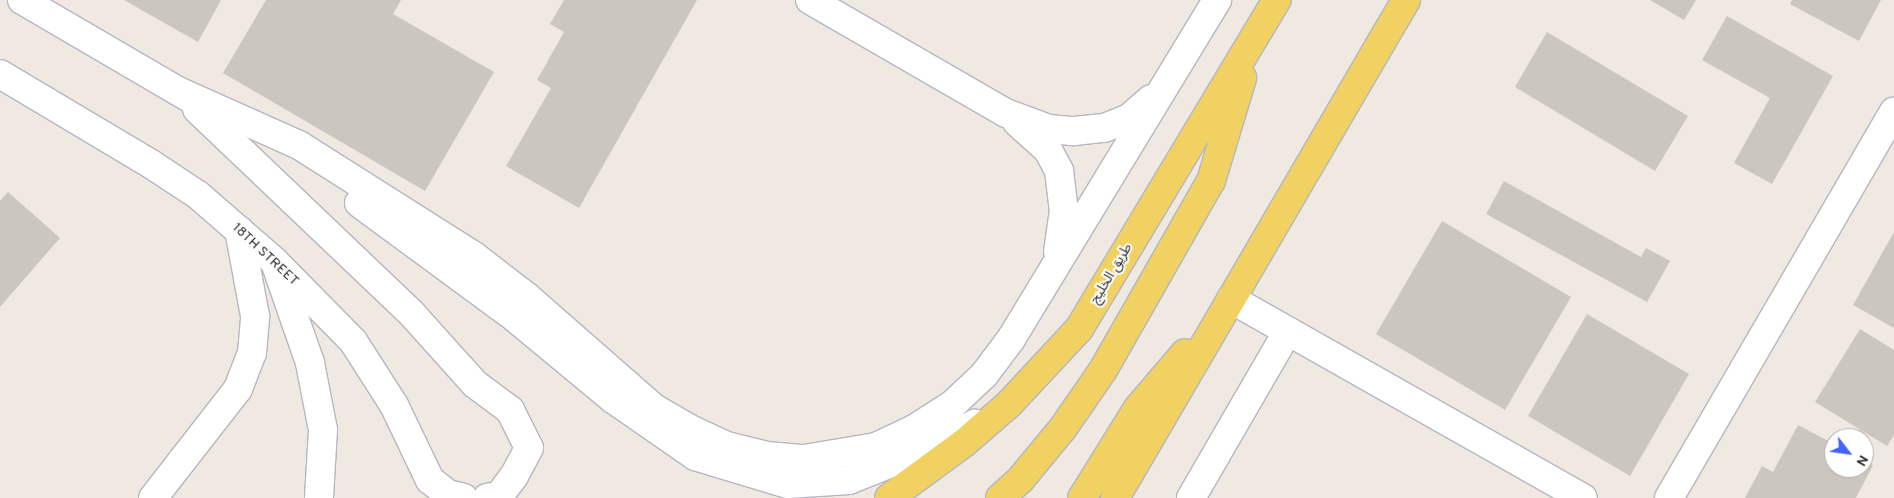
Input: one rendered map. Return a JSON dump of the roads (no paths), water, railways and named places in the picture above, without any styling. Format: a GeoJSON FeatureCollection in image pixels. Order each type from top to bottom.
{"type":"FeatureCollection","features":[{"type":"Feature","properties":{"kind":"main road","name":"طريق الخليج"},"geometry":{"type":"LineString","coordinates":[[888,498],[964,443],[1009,404],[1078,329],[1277,0]]}},
{"type":"Feature","properties":{"kind":"main road"},"geometry":{"type":"LineString","coordinates":[[1115,498],[1406,0]]}},
{"type":"Feature","properties":{"kind":"main road"},"geometry":{"type":"LineString","coordinates":[[1000,498],[1020,480],[1063,428],[1103,370],[1211,181],[1254,38]]}},
{"type":"Feature","properties":{"kind":"main road"},"geometry":{"type":"LineString","coordinates":[[1082,498],[1138,408],[1231,299]]}},
{"type":"Feature","properties":{"kind":"street"},"geometry":{"type":"LineString","coordinates":[[22,0],[329,182],[390,224],[509,313],[613,399],[695,456],[788,484],[849,480],[941,443],[1009,404]]}},
{"type":"Feature","properties":{"kind":"street"},"geometry":{"type":"LineString","coordinates":[[810,0],[1006,113],[1049,129],[1074,131],[1104,128],[1128,118],[1149,101],[1175,70]]}},
{"type":"Feature","properties":{"kind":"street"},"geometry":{"type":"LineString","coordinates":[[178,91],[299,145],[466,251],[526,296],[654,408],[692,430],[727,446],[767,456],[804,459],[876,447],[914,429],[952,405],[984,375],[1011,339],[1217,0]]}},
{"type":"Feature","properties":{"kind":"street","name":"18TH STREET"},"geometry":{"type":"LineString","coordinates":[[0,74],[151,164],[198,196],[275,262],[353,341],[394,405],[430,480],[448,494],[464,498]]}},
{"type":"Feature","properties":{"kind":"street"},"geometry":{"type":"LineString","coordinates":[[178,91],[230,137],[412,314],[475,384],[510,410],[529,448],[514,476],[499,496],[487,498]]}},
{"type":"Feature","properties":{"kind":"street"},"geometry":{"type":"LineString","coordinates":[[1669,498],[1894,112]]}},
{"type":"Feature","properties":{"kind":"street"},"geometry":{"type":"LineString","coordinates":[[1006,113],[1048,150],[1059,171],[1064,210],[1056,264]]}},
{"type":"Feature","properties":{"kind":"street"},"geometry":{"type":"LineString","coordinates":[[153,498],[238,389],[252,353],[255,316],[239,230]]}},
{"type":"Feature","properties":{"kind":"street"},"geometry":{"type":"LineString","coordinates":[[275,262],[310,364],[323,430],[319,498]]}},
{"type":"Feature","properties":{"kind":"street"},"geometry":{"type":"LineString","coordinates":[[1231,299],[1583,498]]}},
{"type":"Feature","properties":{"kind":"street"},"geometry":{"type":"LineString","coordinates":[[1192,498],[1288,331]]}}]}
